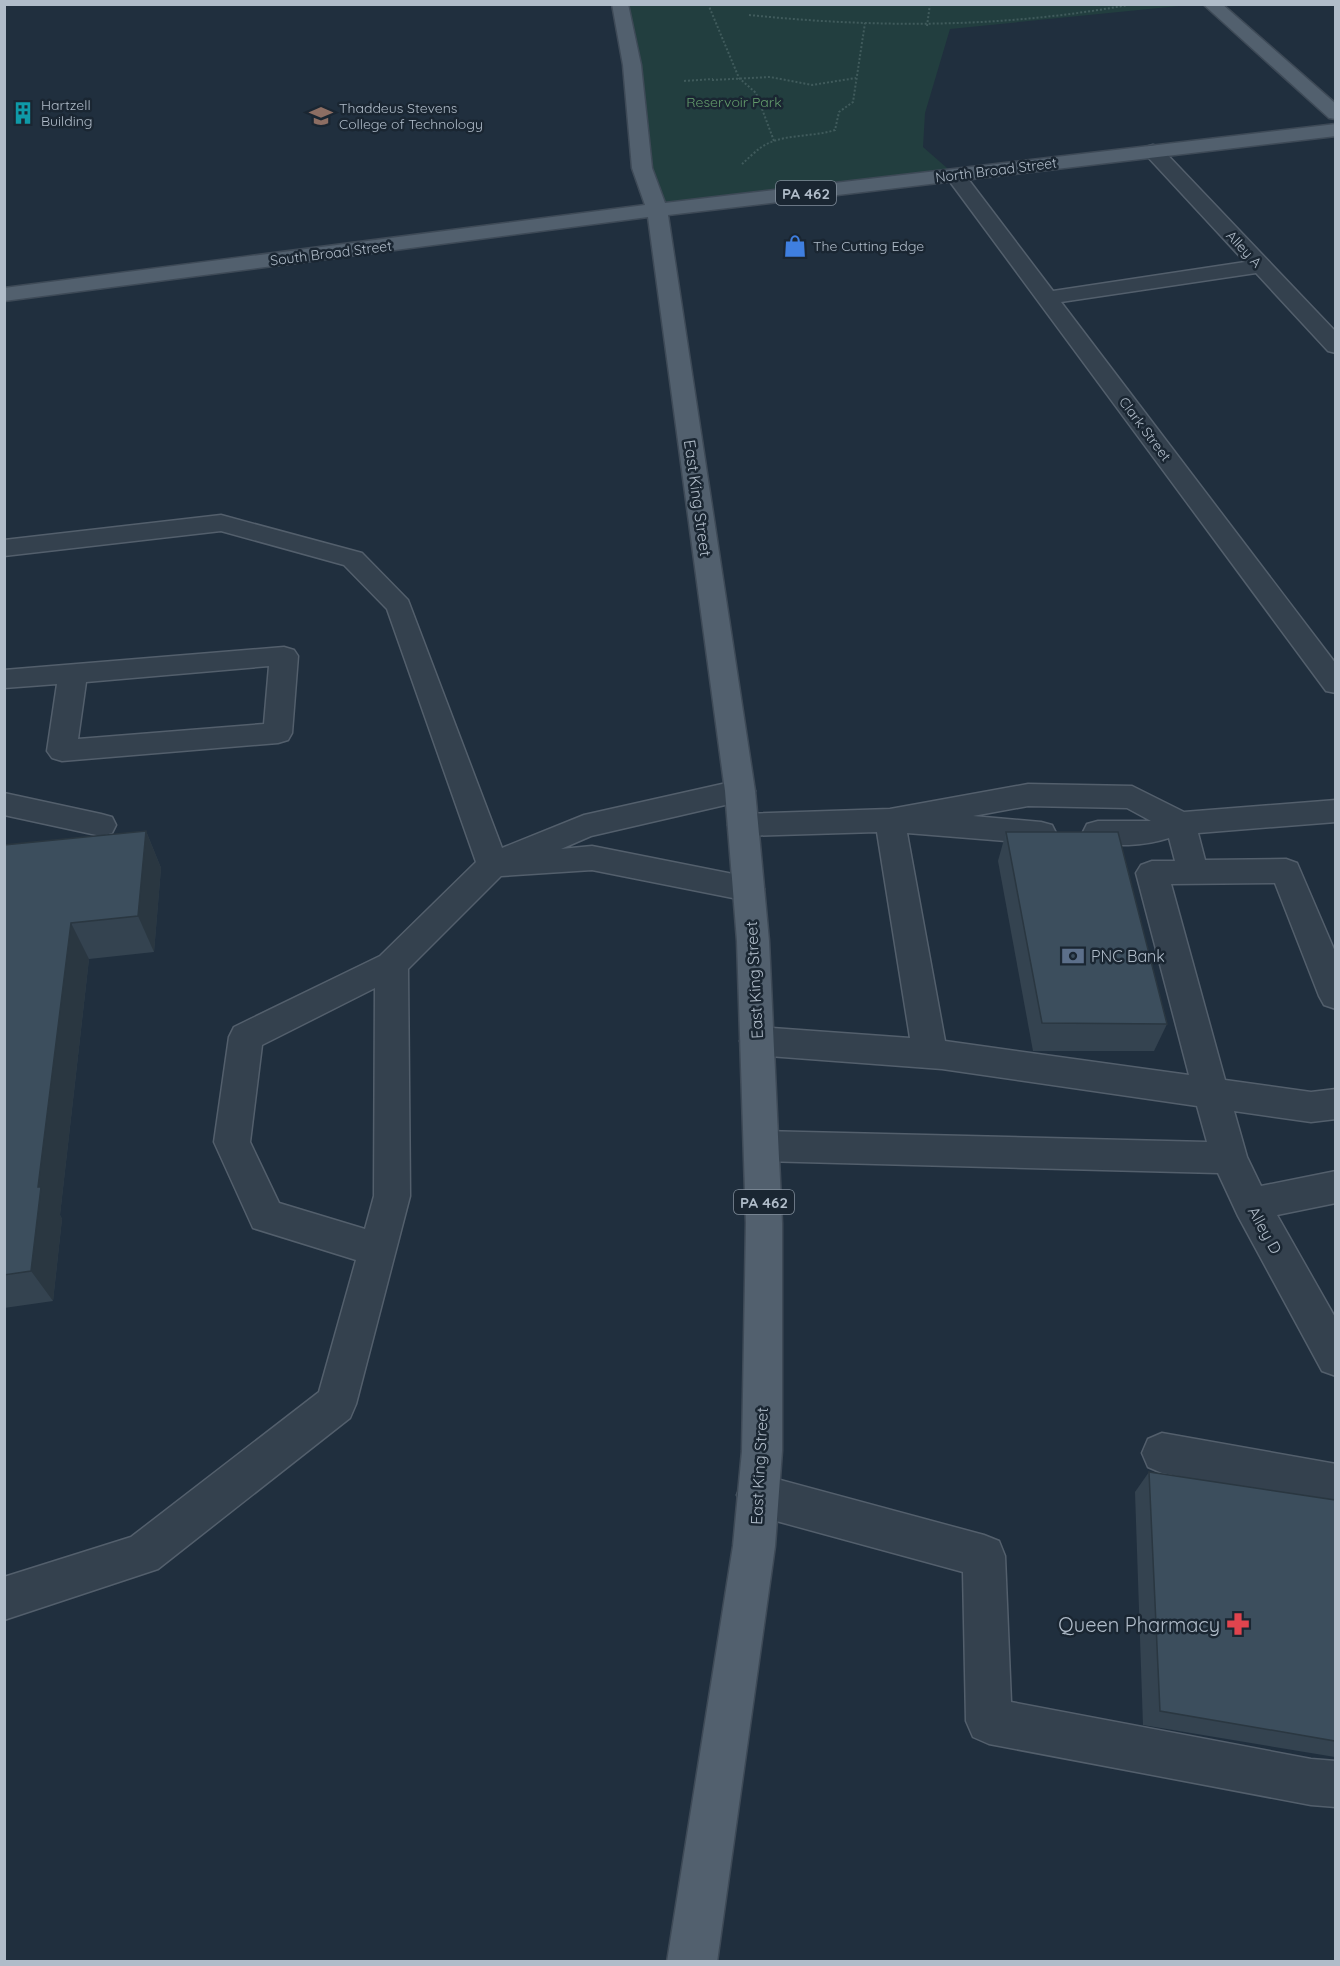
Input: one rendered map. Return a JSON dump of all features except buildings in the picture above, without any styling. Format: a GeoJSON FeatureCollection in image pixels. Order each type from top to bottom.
{"type":"FeatureCollection","features":[{"type":"Feature","properties":{"kind":"main road","name":"East King Street"},"geometry":{"type":"LineString","coordinates":[[620,4],[632,65],[642,168],[657,210],[667,267],[742,808],[762,1146],[764,1223],[762,1450],[754,1546],[692,1962]]}},
{"type":"Feature","properties":{"kind":"main road"},"geometry":{"type":"LineString","coordinates":[[1211,4],[1335,114]]}},
{"type":"Feature","properties":{"kind":"main road","name":"North Broad Street"},"geometry":{"type":"LineString","coordinates":[[657,210],[1335,130]]}},
{"type":"Feature","properties":{"kind":"main road","name":"South Broad Street"},"geometry":{"type":"LineString","coordinates":[[4,295],[657,210]]}},
{"type":"Feature","properties":{"kind":"street","name":"Alley A"},"geometry":{"type":"LineString","coordinates":[[1153,152],[1335,346]]}},
{"type":"Feature","properties":{"kind":"street","name":"Clark Street"},"geometry":{"type":"LineString","coordinates":[[955,175],[1335,684]]}},
{"type":"Feature","properties":{"kind":"street"},"geometry":{"type":"LineString","coordinates":[[1046,298],[1260,266]]}},
{"type":"Feature","properties":{"kind":"street"},"geometry":{"type":"LineString","coordinates":[[4,548],[221,524],[354,559],[399,606],[493,865]]}},
{"type":"Feature","properties":{"kind":"street"},"geometry":{"type":"LineString","coordinates":[[4,678],[284,656],[278,733],[62,751],[73,673]]}},
{"type":"Feature","properties":{"kind":"street"},"geometry":{"type":"LineString","coordinates":[[891,820],[1028,795],[1132,797],[1180,823],[1193,872],[1286,871],[1335,996]]}},
{"type":"Feature","properties":{"kind":"street"},"geometry":{"type":"LineString","coordinates":[[4,804],[101,825]]}},
{"type":"Feature","properties":{"kind":"street"},"geometry":{"type":"LineString","coordinates":[[378,1250],[266,1216],[232,1142],[246,1037],[392,964],[493,865],[584,826],[742,808],[1041,833]]}},
{"type":"Feature","properties":{"kind":"street"},"geometry":{"type":"LineString","coordinates":[[1098,832],[1148,833],[1180,823],[1335,810]]}},
{"type":"Feature","properties":{"kind":"street"},"geometry":{"type":"LineString","coordinates":[[891,820],[930,1054]]}},
{"type":"Feature","properties":{"kind":"street"},"geometry":{"type":"LineString","coordinates":[[493,865],[592,858],[748,889]]}},
{"type":"Feature","properties":{"kind":"street","name":"Alley D"},"geometry":{"type":"LineString","coordinates":[[1193,872],[1152,873],[1229,1158],[1251,1204],[1335,1358]]}},
{"type":"Feature","properties":{"kind":"street"},"geometry":{"type":"LineString","coordinates":[[4,1599],[143,1554],[336,1404],[392,1196],[392,964]]}},
{"type":"Feature","properties":{"kind":"street"},"geometry":{"type":"LineString","coordinates":[[757,1041],[930,1054],[1213,1095],[1311,1107],[1335,1104]]}},
{"type":"Feature","properties":{"kind":"street"},"geometry":{"type":"LineString","coordinates":[[762,1146],[1229,1158]]}},
{"type":"Feature","properties":{"kind":"street"},"geometry":{"type":"LineString","coordinates":[[1251,1204],[1335,1187]]}},
{"type":"Feature","properties":{"kind":"street"},"geometry":{"type":"LineString","coordinates":[[1162,1453],[1335,1485]]}},
{"type":"Feature","properties":{"kind":"street"},"geometry":{"type":"LineString","coordinates":[[758,1495],[984,1556],[989,1721],[1311,1782],[1335,1784]]}},
{"type":"Feature","properties":{"kind":"path"},"geometry":{"type":"LineString","coordinates":[[708,4],[739,78],[756,93],[774,141]]}},
{"type":"Feature","properties":{"kind":"path"},"geometry":{"type":"LineString","coordinates":[[927,26],[930,4]]}},
{"type":"Feature","properties":{"kind":"path"},"geometry":{"type":"LineString","coordinates":[[749,15],[789,20],[949,26],[1096,12],[1128,5]]}},
{"type":"Feature","properties":{"kind":"path"},"geometry":{"type":"LineString","coordinates":[[739,166],[766,144],[774,141],[823,135],[835,130],[839,112],[853,102],[865,23]]}},
{"type":"Feature","properties":{"kind":"path"},"geometry":{"type":"LineString","coordinates":[[684,81],[770,77],[812,85],[856,78]]}},
{"type":"Feature","properties":{"kind":"green space","name":"Reservoir Park"},"geometry":{"type":"Polygon","coordinates":[[[620,5],[1189,5],[950,29],[925,113],[923,147],[955,175],[657,210],[620,5]]]}},
{"type":"Feature","properties":{"kind":"place","name":"Hartzell Building"},"geometry":{"type":"Point","coordinates":[23,113]}},
{"type":"Feature","properties":{"kind":"place","name":"Thaddeus Stevens College of Technology"},"geometry":{"type":"Point","coordinates":[321,116]}},
{"type":"Feature","properties":{"kind":"place","name":"The Cutting Edge"},"geometry":{"type":"Point","coordinates":[795,246]}},
{"type":"Feature","properties":{"kind":"place","name":"PNC Bank"},"geometry":{"type":"Point","coordinates":[1073,956]}},
{"type":"Feature","properties":{"kind":"place","name":"Queen Pharmacy"},"geometry":{"type":"Point","coordinates":[1238,1624]}}]}
